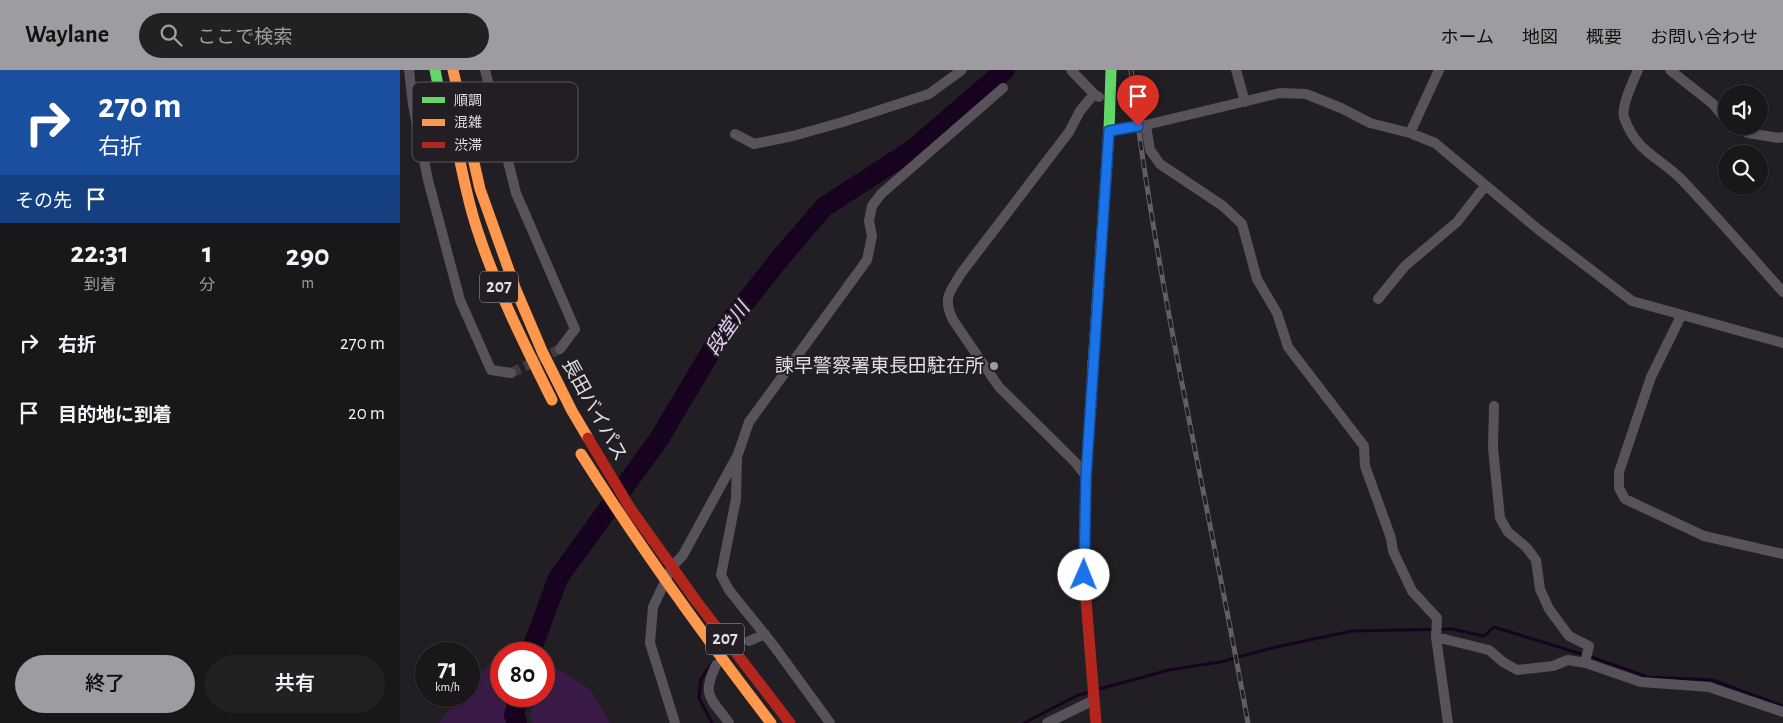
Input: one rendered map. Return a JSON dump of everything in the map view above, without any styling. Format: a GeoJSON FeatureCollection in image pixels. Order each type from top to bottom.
{"type":"FeatureCollection","features":[{"type":"Feature","properties":{"kind":"highway"},"geometry":{"type":"LineString","coordinates":[[1096,723],[1084,575],[1086,477],[1109,131],[1111,70]]}},
{"type":"Feature","properties":{"kind":"highway","name":"長田バイパス"},"geometry":{"type":"LineString","coordinates":[[459,162],[469,203],[507,306],[556,407]]}},
{"type":"Feature","properties":{"kind":"highway","name":"長田バイパス"},"geometry":{"type":"LineString","coordinates":[[473,162],[480,189],[516,290],[542,351],[582,431],[630,508],[662,553],[790,723]]}},
{"type":"Feature","properties":{"kind":"highway","name":"長田バイパス"},"geometry":{"type":"LineString","coordinates":[[575,444],[609,499],[664,580],[771,723]]}},
{"type":"Feature","properties":{"kind":"street"},"geometry":{"type":"LineString","coordinates":[[409,70],[412,91]]}},
{"type":"Feature","properties":{"kind":"street"},"geometry":{"type":"LineString","coordinates":[[735,134],[754,144],[793,136],[929,94],[962,70]]}},
{"type":"Feature","properties":{"kind":"street"},"geometry":{"type":"LineString","coordinates":[[1071,70],[1094,94],[1110,104]]}},
{"type":"Feature","properties":{"kind":"street"},"geometry":{"type":"LineString","coordinates":[[1236,70],[1245,102]]}},
{"type":"Feature","properties":{"kind":"street"},"geometry":{"type":"LineString","coordinates":[[1410,134],[1439,70]]}},
{"type":"Feature","properties":{"kind":"street"},"geometry":{"type":"LineString","coordinates":[[1638,70],[1629,92],[1623,115],[1632,136],[1643,149],[1681,179],[1783,292]]}},
{"type":"Feature","properties":{"kind":"street"},"geometry":{"type":"LineString","coordinates":[[1670,70],[1713,104],[1718,110]]}},
{"type":"Feature","properties":{"kind":"street"},"geometry":{"type":"LineString","coordinates":[[675,723],[650,643],[653,606],[664,580],[683,555],[737,457],[749,422],[867,260],[872,236],[869,222],[872,206],[880,194],[1003,88]]}},
{"type":"Feature","properties":{"kind":"street"},"geometry":{"type":"LineString","coordinates":[[1109,131],[1146,125],[1280,93],[1306,94],[1341,108],[1370,123],[1435,143],[1539,230],[1632,301],[1783,343]]}},
{"type":"Feature","properties":{"kind":"street"},"geometry":{"type":"LineString","coordinates":[[1086,477],[1075,462],[999,387],[953,320],[948,310],[948,297],[962,272],[1069,132],[1080,111],[1094,94]]}},
{"type":"Feature","properties":{"kind":"street"},"geometry":{"type":"LineString","coordinates":[[1146,125],[1150,150],[1160,164],[1223,206],[1242,224],[1257,279],[1277,313],[1288,347],[1364,446],[1365,466],[1391,538],[1393,550],[1412,590],[1437,618],[1437,636],[1448,723]]}},
{"type":"Feature","properties":{"kind":"street"},"geometry":{"type":"LineString","coordinates":[[1760,135],[1783,137]]}},
{"type":"Feature","properties":{"kind":"street"},"geometry":{"type":"LineString","coordinates":[[424,162],[460,300],[491,370],[511,372]]}},
{"type":"Feature","properties":{"kind":"street"},"geometry":{"type":"LineString","coordinates":[[508,162],[516,193],[575,329],[560,349]]}},
{"type":"Feature","properties":{"kind":"street"},"geometry":{"type":"LineString","coordinates":[[1378,299],[1405,266],[1457,222],[1485,186]]}},
{"type":"Feature","properties":{"kind":"street"},"geometry":{"type":"LineString","coordinates":[[1681,316],[1651,377],[1619,472],[1619,488],[1626,498],[1704,536],[1783,554]]}},
{"type":"Feature","properties":{"kind":"street"},"geometry":{"type":"LineString","coordinates":[[1494,406],[1493,448],[1500,518],[1508,532],[1536,560],[1540,589],[1549,609],[1569,636],[1589,646],[1586,660]]}},
{"type":"Feature","properties":{"kind":"street"},"geometry":{"type":"LineString","coordinates":[[737,457],[736,499],[721,575],[729,590],[765,634],[830,723]]}},
{"type":"Feature","properties":{"kind":"street"},"geometry":{"type":"LineString","coordinates":[[749,642],[765,634]]}},
{"type":"Feature","properties":{"kind":"street"},"geometry":{"type":"LineString","coordinates":[[1437,636],[1489,650],[1503,662],[1517,670],[1553,666],[1568,660],[1586,660],[1641,682],[1709,686],[1783,712]]}},
{"type":"Feature","properties":{"kind":"street"},"geometry":{"type":"LineString","coordinates":[[716,665],[709,678],[707,687],[710,697],[729,723]]}},
{"type":"Feature","properties":{"kind":"street"},"geometry":{"type":"LineString","coordinates":[[1047,723],[1094,699]]}},
{"type":"Feature","properties":{"kind":"shaded area"},"geometry":{"type":"Polygon","coordinates":[[[490,663],[490,707],[512,707],[509,723],[439,723],[452,707],[480,707],[480,675],[490,663]]]}},
{"type":"Feature","properties":{"kind":"shaded area"},"geometry":{"type":"Polygon","coordinates":[[[555,667],[591,690],[610,723],[532,723],[530,714],[532,707],[555,707],[555,667]]]}},
{"type":"Feature","properties":{"kind":"waterway","name":"段堂川"},"geometry":{"type":"LineString","coordinates":[[534,642],[558,578],[659,439],[725,328],[781,257],[824,207],[912,150],[1005,70]]}},
{"type":"Feature","properties":{"kind":"waterway"},"geometry":{"type":"LineString","coordinates":[[1099,689],[1169,670],[1220,662],[1276,647],[1352,631],[1452,629],[1484,636],[1494,627],[1648,677],[1712,680],[1783,706]]}},
{"type":"Feature","properties":{"kind":"waterway"},"geometry":{"type":"LineString","coordinates":[[712,663],[701,679],[699,698],[712,723]]}},
{"type":"Feature","properties":{"kind":"waterway"},"geometry":{"type":"LineString","coordinates":[[1024,723],[1078,695],[1086,693]]}},
{"type":"Feature","properties":{"kind":"waterway","name":"段堂川"},"geometry":{"type":"LineString","coordinates":[[516,707],[514,715],[517,723]]}},
{"type":"Feature","properties":{"kind":"tunnel"},"geometry":{"type":"LineString","coordinates":[[511,373],[560,349]]}},
{"type":"Feature","properties":{"kind":"railway"},"geometry":{"type":"LineString","coordinates":[[1131,70],[1142,152],[1169,316],[1248,723]]}},
{"type":"Feature","properties":{"kind":"traffic: fast"},"geometry":{"type":"LineString","coordinates":[[435,70],[437,82]]}},
{"type":"Feature","properties":{"kind":"traffic: fast"},"geometry":{"type":"LineString","coordinates":[[1093,366],[1109,131],[1111,70]]}},
{"type":"Feature","properties":{"kind":"traffic: slow"},"geometry":{"type":"LineString","coordinates":[[453,70],[456,82]]}},
{"type":"Feature","properties":{"kind":"traffic: slow"},"geometry":{"type":"LineString","coordinates":[[460,162],[470,206],[493,273],[511,316],[552,400]]}},
{"type":"Feature","properties":{"kind":"traffic: slow"},"geometry":{"type":"LineString","coordinates":[[474,162],[480,189],[516,290],[542,351],[572,411],[588,438]]}},
{"type":"Feature","properties":{"kind":"traffic: slow"},"geometry":{"type":"LineString","coordinates":[[581,454],[673,591],[771,723]]}},
{"type":"Feature","properties":{"kind":"traffic: jam"},"geometry":{"type":"LineString","coordinates":[[1093,366],[1086,477],[1084,575],[1096,723]]}},
{"type":"Feature","properties":{"kind":"traffic: jam"},"geometry":{"type":"LineString","coordinates":[[588,438],[630,508],[697,602],[790,723]]}},
{"type":"Feature","properties":{"kind":"place","name":"諫早警察署東長田駐在所"},"geometry":{"type":"Point","coordinates":[994,366]}},
{"type":"Feature","properties":{"kind":"route"},"geometry":{"type":"LineString","coordinates":[[1084,575],[1086,477],[1109,131],[1138,126]]}}]}
